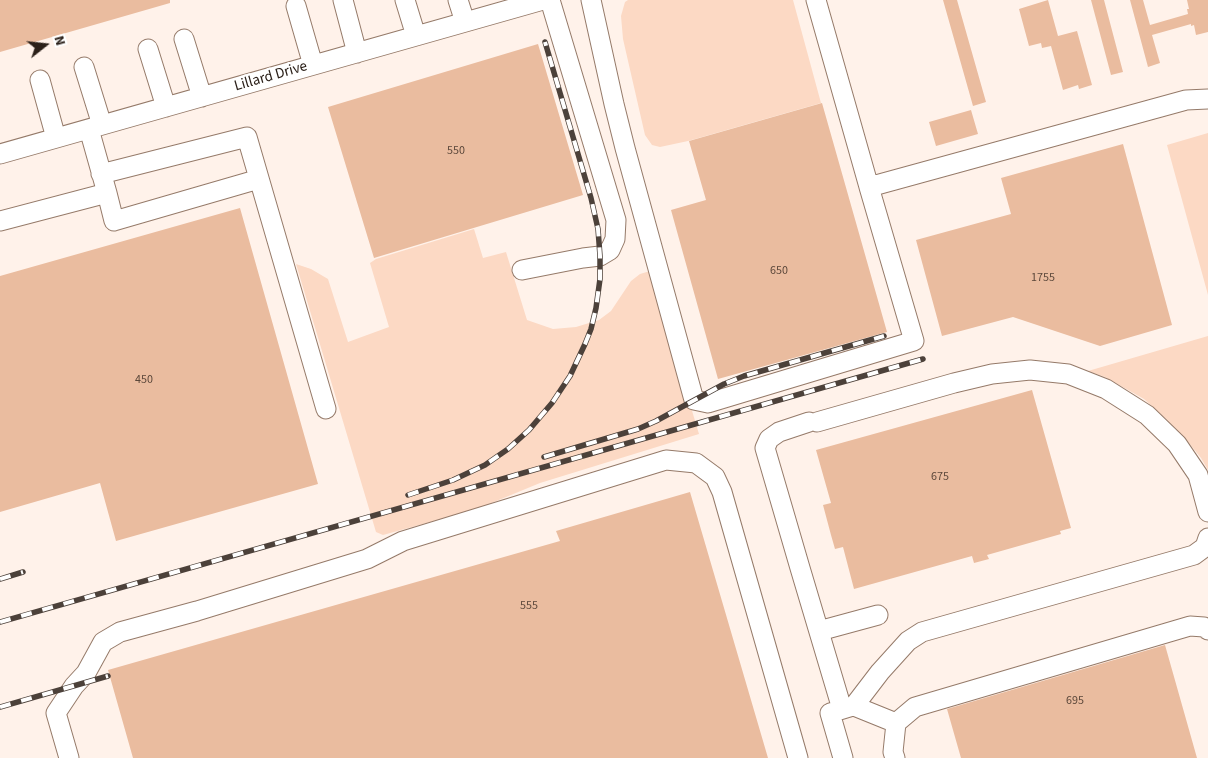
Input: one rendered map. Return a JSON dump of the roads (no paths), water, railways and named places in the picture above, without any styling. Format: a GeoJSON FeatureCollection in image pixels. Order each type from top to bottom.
{"type":"FeatureCollection","features":[{"type":"Feature","properties":{"kind":"street"},"geometry":{"type":"LineString","coordinates":[[343,0],[357,53]]}},
{"type":"Feature","properties":{"kind":"street"},"geometry":{"type":"LineString","coordinates":[[405,0],[416,36]]}},
{"type":"Feature","properties":{"kind":"street"},"geometry":{"type":"LineString","coordinates":[[458,0],[465,22]]}},
{"type":"Feature","properties":{"kind":"street","name":"Lillard Drive"},"geometry":{"type":"LineString","coordinates":[[0,154],[465,22],[520,3],[543,0]]}},
{"type":"Feature","properties":{"kind":"street"},"geometry":{"type":"LineString","coordinates":[[522,270],[600,256],[610,250],[615,239],[616,220],[550,0]]}},
{"type":"Feature","properties":{"kind":"street"},"geometry":{"type":"LineString","coordinates":[[591,0],[625,148],[694,400],[708,402],[914,341],[816,0]]}},
{"type":"Feature","properties":{"kind":"street"},"geometry":{"type":"LineString","coordinates":[[296,6],[313,65]]}},
{"type":"Feature","properties":{"kind":"street"},"geometry":{"type":"LineString","coordinates":[[184,39],[202,97]]}},
{"type":"Feature","properties":{"kind":"street"},"geometry":{"type":"LineString","coordinates":[[148,49],[166,107]]}},
{"type":"Feature","properties":{"kind":"street"},"geometry":{"type":"LineString","coordinates":[[84,68],[96,127],[101,174],[114,221],[259,179]]}},
{"type":"Feature","properties":{"kind":"street"},"geometry":{"type":"LineString","coordinates":[[40,80],[56,138]]}},
{"type":"Feature","properties":{"kind":"street"},"geometry":{"type":"LineString","coordinates":[[869,187],[1186,100],[1208,99]]}},
{"type":"Feature","properties":{"kind":"street"},"geometry":{"type":"LineString","coordinates":[[101,174],[247,137],[326,409]]}},
{"type":"Feature","properties":{"kind":"street"},"geometry":{"type":"LineString","coordinates":[[0,222],[106,193]]}},
{"type":"Feature","properties":{"kind":"street"},"geometry":{"type":"LineString","coordinates":[[848,707],[819,631],[765,448],[769,439],[779,432],[992,374],[1030,370],[1068,374],[1106,389],[1147,415],[1177,444],[1198,475],[1208,512]]}},
{"type":"Feature","properties":{"kind":"street"},"geometry":{"type":"LineString","coordinates":[[69,758],[56,713],[74,686],[86,673],[103,642],[120,632],[197,611],[367,558],[403,540],[666,460],[696,463],[715,477],[722,492],[798,758]]}},
{"type":"Feature","properties":{"kind":"street"},"geometry":{"type":"LineString","coordinates":[[843,758],[830,712],[848,707],[908,641],[922,632],[1194,555],[1207,546]]}},
{"type":"Feature","properties":{"kind":"street"},"geometry":{"type":"LineString","coordinates":[[819,631],[878,615]]}},
{"type":"Feature","properties":{"kind":"street"},"geometry":{"type":"LineString","coordinates":[[895,758],[893,752],[896,723],[915,706],[1190,626],[1204,627],[1208,630]]}},
{"type":"Feature","properties":{"kind":"street"},"geometry":{"type":"LineString","coordinates":[[848,707],[896,723]]}},
{"type":"Feature","properties":{"kind":"railway"},"geometry":{"type":"LineString","coordinates":[[408,495],[453,480],[485,465],[508,449],[529,430],[552,403],[570,376],[591,329],[600,279],[598,229],[591,198],[545,42]]}},
{"type":"Feature","properties":{"kind":"railway"},"geometry":{"type":"LineString","coordinates":[[544,457],[638,429],[724,384],[744,376],[884,336]]}},
{"type":"Feature","properties":{"kind":"railway"},"geometry":{"type":"LineString","coordinates":[[0,622],[923,359]]}},
{"type":"Feature","properties":{"kind":"railway"},"geometry":{"type":"LineString","coordinates":[[0,579],[23,572]]}},
{"type":"Feature","properties":{"kind":"railway"},"geometry":{"type":"LineString","coordinates":[[0,707],[108,676]]}}]}
